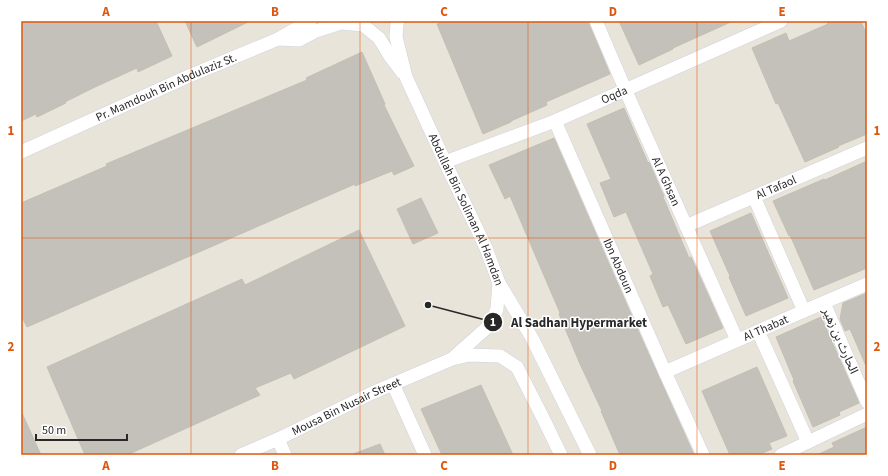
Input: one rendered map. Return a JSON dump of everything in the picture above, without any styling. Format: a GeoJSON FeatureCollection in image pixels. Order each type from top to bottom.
{"type":"FeatureCollection","features":[{"type":"Feature","properties":{"kind":"street","name":"Pr. Mamdouh Bin Abdulaziz St."},"geometry":{"type":"LineString","coordinates":[[21,152],[189,76],[278,39],[310,21]]}},
{"type":"Feature","properties":{"kind":"street"},"geometry":{"type":"LineString","coordinates":[[398,21],[396,37],[406,77]]}},
{"type":"Feature","properties":{"kind":"street","name":"Al A Ghsan"},"geometry":{"type":"LineString","coordinates":[[596,21],[737,340]]}},
{"type":"Feature","properties":{"kind":"street","name":"Oqda"},"geometry":{"type":"LineString","coordinates":[[445,162],[555,121],[781,21]]}},
{"type":"Feature","properties":{"kind":"street"},"geometry":{"type":"LineString","coordinates":[[278,39],[299,40],[316,31],[341,23],[363,26],[379,38],[390,56],[406,77]]}},
{"type":"Feature","properties":{"kind":"street","name":"Abdullah Bin Soliman Al Hamdan"},"geometry":{"type":"LineString","coordinates":[[406,77],[486,248],[499,283],[532,338],[590,455]]}},
{"type":"Feature","properties":{"kind":"street","name":"Ibn Abdoun"},"geometry":{"type":"LineString","coordinates":[[555,121],[703,455]]}},
{"type":"Feature","properties":{"kind":"street","name":"Al Tafaol"},"geometry":{"type":"LineString","coordinates":[[686,226],[867,148]]}},
{"type":"Feature","properties":{"kind":"street"},"geometry":{"type":"LineString","coordinates":[[754,197],[804,311]]}},
{"type":"Feature","properties":{"kind":"street"},"geometry":{"type":"LineString","coordinates":[[452,359],[490,324],[497,309],[499,283]]}},
{"type":"Feature","properties":{"kind":"street","name":"Al Thabat"},"geometry":{"type":"LineString","coordinates":[[665,372],[867,284]]}},
{"type":"Feature","properties":{"kind":"street","name":"الحارث بن زهير"},"geometry":{"type":"LineString","coordinates":[[824,303],[867,402]]}},
{"type":"Feature","properties":{"kind":"street"},"geometry":{"type":"LineString","coordinates":[[758,331],[808,442]]}},
{"type":"Feature","properties":{"kind":"street"},"geometry":{"type":"LineString","coordinates":[[452,359],[468,355],[500,356],[517,367],[561,455]]}},
{"type":"Feature","properties":{"kind":"street","name":"Mousa Bin Nusair Street"},"geometry":{"type":"LineString","coordinates":[[241,455],[278,439],[372,393],[452,359]]}},
{"type":"Feature","properties":{"kind":"street"},"geometry":{"type":"LineString","coordinates":[[393,384],[425,455]]}},
{"type":"Feature","properties":{"kind":"street"},"geometry":{"type":"LineString","coordinates":[[781,455],[867,414]]}},
{"type":"Feature","properties":{"kind":"street"},"geometry":{"type":"LineString","coordinates":[[278,439],[285,455]]}},
{"type":"Feature","properties":{"kind":"building"},"geometry":{"type":"Polygon","coordinates":[[[21,21],[156,21],[172,56],[138,72],[137,68],[95,87],[37,117],[36,114],[21,121],[21,21]]]}},
{"type":"Feature","properties":{"kind":"building"},"geometry":{"type":"Polygon","coordinates":[[[185,21],[250,21],[197,47],[185,21]]]}},
{"type":"Feature","properties":{"kind":"building"},"geometry":{"type":"Polygon","coordinates":[[[445,21],[588,21],[610,74],[546,102],[547,105],[483,134],[437,24],[445,21]]]}},
{"type":"Feature","properties":{"kind":"building"},"geometry":{"type":"Polygon","coordinates":[[[619,21],[733,21],[639,65],[619,21]]]}},
{"type":"Feature","properties":{"kind":"building"},"geometry":{"type":"Polygon","coordinates":[[[827,21],[861,21],[867,36],[867,134],[805,162],[778,103],[776,104],[752,48],[786,33],[789,41],[828,24],[827,21]]]}},
{"type":"Feature","properties":{"kind":"building"},"geometry":{"type":"Polygon","coordinates":[[[362,52],[385,104],[384,105],[414,166],[394,175],[392,171],[355,186],[355,184],[27,327],[21,315],[21,203],[107,166],[106,164],[307,80],[306,78],[362,52]]]}},
{"type":"Feature","properties":{"kind":"building"},"geometry":{"type":"Polygon","coordinates":[[[624,108],[664,196],[663,197],[689,258],[691,257],[723,328],[686,344],[668,305],[663,307],[650,276],[653,274],[626,212],[614,217],[600,183],[611,179],[587,124],[624,108]]]}},
{"type":"Feature","properties":{"kind":"building"},"geometry":{"type":"Polygon","coordinates":[[[554,138],[694,455],[620,455],[602,411],[580,364],[510,196],[505,199],[489,165],[554,138]]]}},
{"type":"Feature","properties":{"kind":"building"},"geometry":{"type":"Polygon","coordinates":[[[867,161],[867,268],[814,290],[790,235],[789,236],[773,201],[867,161]]]}},
{"type":"Feature","properties":{"kind":"building"},"geometry":{"type":"Polygon","coordinates":[[[421,198],[438,233],[413,244],[397,209],[421,198]]]}},
{"type":"Feature","properties":{"kind":"building"},"geometry":{"type":"Polygon","coordinates":[[[751,213],[788,298],[746,316],[710,231],[751,213]]]}},
{"type":"Feature","properties":{"kind":"building"},"geometry":{"type":"Polygon","coordinates":[[[359,230],[405,326],[294,379],[291,373],[255,388],[260,395],[127,455],[85,455],[47,367],[242,279],[245,285],[359,230]]]}},
{"type":"Feature","properties":{"kind":"building"},"geometry":{"type":"Polygon","coordinates":[[[867,293],[867,368],[850,329],[845,331],[840,319],[843,303],[867,293]]]}},
{"type":"Feature","properties":{"kind":"building"},"geometry":{"type":"Polygon","coordinates":[[[821,317],[859,403],[839,412],[840,415],[813,427],[776,337],[821,317]]]}},
{"type":"Feature","properties":{"kind":"building"},"geometry":{"type":"Polygon","coordinates":[[[757,367],[787,436],[769,443],[772,449],[758,455],[754,455],[753,452],[746,455],[730,455],[702,391],[757,367]]]}},
{"type":"Feature","properties":{"kind":"building"},"geometry":{"type":"Polygon","coordinates":[[[481,385],[513,455],[442,455],[421,409],[481,385]]]}},
{"type":"Feature","properties":{"kind":"building"},"geometry":{"type":"Polygon","coordinates":[[[21,411],[41,455],[21,455],[21,411]]]}},
{"type":"Feature","properties":{"kind":"building"},"geometry":{"type":"Polygon","coordinates":[[[867,427],[867,455],[817,455],[834,447],[832,443],[867,427]]]}},
{"type":"Feature","properties":{"kind":"building"},"geometry":{"type":"Polygon","coordinates":[[[380,444],[385,455],[353,455],[353,454],[380,444]]]}},
{"type":"Feature","properties":{"kind":"place","name":"Al Sadhan Hypermarket"},"geometry":{"type":"Point","coordinates":[428,305]}}]}
